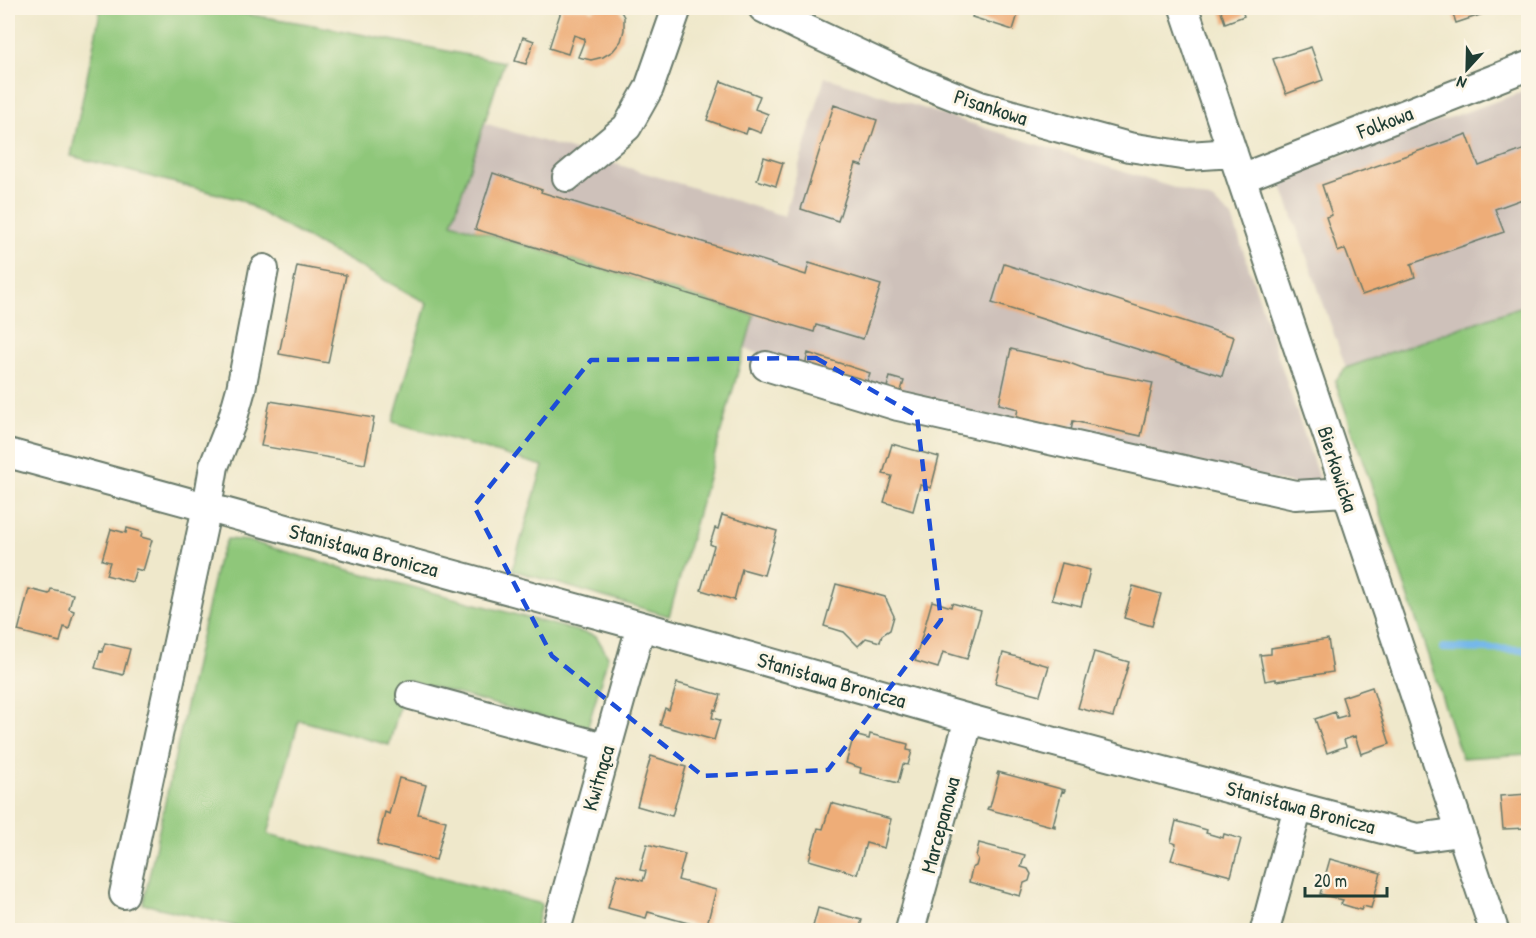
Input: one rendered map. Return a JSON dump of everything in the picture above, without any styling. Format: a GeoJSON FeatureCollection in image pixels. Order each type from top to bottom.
{"type":"FeatureCollection","features":[{"type":"Feature","properties":{"kind":"street"},"geometry":{"type":"LineString","coordinates":[[567,177],[627,127],[649,88],[677,8]]}},
{"type":"Feature","properties":{"kind":"street","name":"Pisankowa"},"geometry":{"type":"LineString","coordinates":[[763,8],[914,80],[980,106],[1129,147],[1237,166]]}},
{"type":"Feature","properties":{"kind":"street","name":"Bierkowicka"},"geometry":{"type":"LineString","coordinates":[[1184,8],[1494,930]]}},
{"type":"Feature","properties":{"kind":"street","name":"Folkowa"},"geometry":{"type":"LineString","coordinates":[[1237,166],[1528,66]]}},
{"type":"Feature","properties":{"kind":"street"},"geometry":{"type":"LineString","coordinates":[[124,894],[214,466],[232,421],[241,389],[264,269]]}},
{"type":"Feature","properties":{"kind":"street"},"geometry":{"type":"LineString","coordinates":[[766,366],[898,406],[1295,495],[1346,492]]}},
{"type":"Feature","properties":{"kind":"street","name":"Stanisława Bronicza"},"geometry":{"type":"LineString","coordinates":[[8,453],[641,626],[969,719],[1298,807],[1417,838],[1460,832]]}},
{"type":"Feature","properties":{"kind":"street","name":"Kwitnąca"},"geometry":{"type":"LineString","coordinates":[[556,930],[641,626]]}},
{"type":"Feature","properties":{"kind":"street"},"geometry":{"type":"LineString","coordinates":[[411,695],[607,748]]}},
{"type":"Feature","properties":{"kind":"street","name":"Marcepanowa"},"geometry":{"type":"LineString","coordinates":[[910,930],[969,719]]}},
{"type":"Feature","properties":{"kind":"street"},"geometry":{"type":"LineString","coordinates":[[1265,930],[1298,807]]}},
{"type":"Feature","properties":{"kind":"highlighted area"},"geometry":{"type":"Polygon","coordinates":[[[816,358],[917,416],[941,620],[828,770],[703,776],[552,656],[474,506],[591,360],[816,358]]]}},
{"type":"Feature","properties":{"kind":"shaded area"},"geometry":{"type":"Polygon","coordinates":[[[825,77],[1212,200],[1232,217],[1320,482],[1311,488],[915,402],[744,349],[754,314],[452,223],[484,123],[784,216],[825,77]]]}},
{"type":"Feature","properties":{"kind":"shaded area"},"geometry":{"type":"Polygon","coordinates":[[[1528,90],[1528,304],[1346,368],[1279,178],[1528,90]]]}},
{"type":"Feature","properties":{"kind":"green space"},"geometry":{"type":"Polygon","coordinates":[[[101,8],[208,8],[308,24],[504,62],[452,223],[754,315],[669,616],[512,570],[543,466],[393,422],[427,303],[277,222],[241,200],[71,156],[101,8]]]}},
{"type":"Feature","properties":{"kind":"green space"},"geometry":{"type":"Polygon","coordinates":[[[1528,304],[1528,754],[1462,758],[1335,381],[1346,368],[1528,304]]]}},
{"type":"Feature","properties":{"kind":"green space"},"geometry":{"type":"Polygon","coordinates":[[[227,539],[249,541],[596,636],[608,656],[587,730],[407,680],[389,745],[299,720],[268,834],[542,904],[535,930],[252,930],[143,904],[217,563],[227,539]]]}},
{"type":"Feature","properties":{"kind":"building"},"geometry":{"type":"Polygon","coordinates":[[[562,8],[584,8],[593,11],[595,8],[619,8],[624,17],[621,41],[613,51],[591,60],[578,57],[585,39],[574,35],[568,54],[549,48],[562,8]]]}},
{"type":"Feature","properties":{"kind":"building"},"geometry":{"type":"Polygon","coordinates":[[[975,8],[1020,8],[1013,30],[972,17],[975,8]]]}},
{"type":"Feature","properties":{"kind":"building"},"geometry":{"type":"Polygon","coordinates":[[[1220,8],[1241,8],[1244,16],[1225,23],[1220,8]]]}},
{"type":"Feature","properties":{"kind":"building"},"geometry":{"type":"Polygon","coordinates":[[[1451,8],[1491,8],[1492,11],[1456,23],[1451,8]]]}},
{"type":"Feature","properties":{"kind":"building"},"geometry":{"type":"Polygon","coordinates":[[[523,37],[534,41],[526,64],[515,61],[523,37]]]}},
{"type":"Feature","properties":{"kind":"building"},"geometry":{"type":"Polygon","coordinates":[[[1311,47],[1323,80],[1286,94],[1273,59],[1311,47]]]}},
{"type":"Feature","properties":{"kind":"building"},"geometry":{"type":"Polygon","coordinates":[[[721,81],[760,96],[755,109],[768,114],[761,133],[748,128],[746,134],[707,120],[721,81]]]}},
{"type":"Feature","properties":{"kind":"building"},"geometry":{"type":"Polygon","coordinates":[[[834,105],[877,120],[862,166],[856,164],[838,221],[801,209],[834,105]]]}},
{"type":"Feature","properties":{"kind":"building"},"geometry":{"type":"Polygon","coordinates":[[[1467,134],[1479,166],[1528,148],[1528,197],[1495,209],[1504,232],[1411,264],[1415,277],[1362,295],[1345,249],[1338,252],[1326,217],[1332,215],[1322,185],[1467,134]]]}},
{"type":"Feature","properties":{"kind":"building"},"geometry":{"type":"Polygon","coordinates":[[[764,157],[783,163],[776,186],[757,180],[764,157]]]}},
{"type":"Feature","properties":{"kind":"building"},"geometry":{"type":"Polygon","coordinates":[[[493,173],[542,190],[541,192],[806,275],[809,263],[881,285],[863,339],[816,325],[814,332],[475,229],[493,173]]]}},
{"type":"Feature","properties":{"kind":"building"},"geometry":{"type":"Polygon","coordinates":[[[1004,264],[1234,337],[1222,376],[992,303],[1004,264]]]}},
{"type":"Feature","properties":{"kind":"building"},"geometry":{"type":"Polygon","coordinates":[[[297,266],[346,275],[328,363],[279,354],[297,266]]]}},
{"type":"Feature","properties":{"kind":"building"},"geometry":{"type":"Polygon","coordinates":[[[1011,349],[1067,362],[1085,369],[1153,383],[1141,436],[1073,421],[1070,435],[1015,423],[1018,409],[999,404],[1011,349]]]}},
{"type":"Feature","properties":{"kind":"building"},"geometry":{"type":"Polygon","coordinates":[[[808,353],[870,373],[866,385],[805,366],[808,353]]]}},
{"type":"Feature","properties":{"kind":"building"},"geometry":{"type":"Polygon","coordinates":[[[890,377],[904,381],[900,394],[886,390],[890,377]]]}},
{"type":"Feature","properties":{"kind":"building"},"geometry":{"type":"Polygon","coordinates":[[[270,401],[374,418],[365,464],[261,446],[270,401]]]}},
{"type":"Feature","properties":{"kind":"building"},"geometry":{"type":"Polygon","coordinates":[[[892,444],[939,457],[931,488],[920,485],[913,511],[884,502],[892,476],[883,474],[892,444]]]}},
{"type":"Feature","properties":{"kind":"building"},"geometry":{"type":"Polygon","coordinates":[[[722,515],[777,531],[764,575],[742,569],[734,600],[701,590],[714,546],[710,544],[722,515]]]}},
{"type":"Feature","properties":{"kind":"building"},"geometry":{"type":"Polygon","coordinates":[[[127,528],[142,532],[141,537],[152,540],[143,571],[136,569],[132,582],[106,575],[110,562],[102,560],[111,529],[126,533],[127,528]]]}},
{"type":"Feature","properties":{"kind":"building"},"geometry":{"type":"Polygon","coordinates":[[[1062,563],[1090,570],[1081,606],[1052,599],[1062,563]]]}},
{"type":"Feature","properties":{"kind":"building"},"geometry":{"type":"Polygon","coordinates":[[[836,584],[885,597],[894,616],[890,630],[882,635],[880,642],[866,638],[858,646],[844,632],[824,626],[836,584]]]}},
{"type":"Feature","properties":{"kind":"building"},"geometry":{"type":"Polygon","coordinates":[[[1133,586],[1161,594],[1152,626],[1124,618],[1133,586]]]}},
{"type":"Feature","properties":{"kind":"building"},"geometry":{"type":"Polygon","coordinates":[[[29,589],[49,594],[51,589],[73,594],[69,609],[74,611],[69,629],[64,627],[60,642],[18,631],[29,589]]]}},
{"type":"Feature","properties":{"kind":"building"},"geometry":{"type":"Polygon","coordinates":[[[932,601],[951,607],[952,603],[981,611],[967,659],[943,652],[938,668],[915,661],[932,601]]]}},
{"type":"Feature","properties":{"kind":"building"},"geometry":{"type":"Polygon","coordinates":[[[1328,639],[1333,672],[1265,681],[1260,655],[1271,654],[1271,648],[1328,639]]]}},
{"type":"Feature","properties":{"kind":"building"},"geometry":{"type":"Polygon","coordinates":[[[105,643],[130,649],[123,675],[95,668],[105,643]]]}},
{"type":"Feature","properties":{"kind":"building"},"geometry":{"type":"Polygon","coordinates":[[[1094,652],[1129,662],[1113,717],[1078,708],[1094,652]]]}},
{"type":"Feature","properties":{"kind":"building"},"geometry":{"type":"Polygon","coordinates":[[[1003,653],[1049,666],[1040,695],[995,683],[1003,653]]]}},
{"type":"Feature","properties":{"kind":"building"},"geometry":{"type":"Polygon","coordinates":[[[677,683],[721,695],[712,718],[720,720],[714,740],[660,725],[665,708],[669,710],[677,683]]]}},
{"type":"Feature","properties":{"kind":"building"},"geometry":{"type":"Polygon","coordinates":[[[1372,687],[1390,744],[1361,754],[1355,736],[1344,740],[1346,746],[1327,753],[1315,719],[1335,712],[1337,718],[1348,715],[1342,697],[1372,687]]]}},
{"type":"Feature","properties":{"kind":"building"},"geometry":{"type":"Polygon","coordinates":[[[870,734],[908,744],[907,750],[912,751],[908,765],[903,764],[898,783],[860,773],[861,768],[846,763],[854,735],[869,739],[870,734]]]}},
{"type":"Feature","properties":{"kind":"building"},"geometry":{"type":"Polygon","coordinates":[[[651,756],[686,767],[672,816],[637,806],[651,756]]]}},
{"type":"Feature","properties":{"kind":"building"},"geometry":{"type":"Polygon","coordinates":[[[998,772],[1065,790],[1062,791],[1053,825],[1055,827],[987,809],[990,807],[998,772]]]}},
{"type":"Feature","properties":{"kind":"building"},"geometry":{"type":"Polygon","coordinates":[[[399,778],[426,785],[418,814],[446,821],[436,860],[377,845],[385,812],[389,814],[399,778]]]}},
{"type":"Feature","properties":{"kind":"building"},"geometry":{"type":"Polygon","coordinates":[[[1528,794],[1528,828],[1503,829],[1500,796],[1528,794]]]}},
{"type":"Feature","properties":{"kind":"building"},"geometry":{"type":"Polygon","coordinates":[[[831,803],[891,819],[884,848],[866,843],[857,874],[809,860],[818,828],[823,829],[831,803]]]}},
{"type":"Feature","properties":{"kind":"building"},"geometry":{"type":"Polygon","coordinates":[[[1176,821],[1207,830],[1206,833],[1223,838],[1224,834],[1241,839],[1231,876],[1171,860],[1176,844],[1171,842],[1176,821]]]}},
{"type":"Feature","properties":{"kind":"building"},"geometry":{"type":"Polygon","coordinates":[[[979,843],[1025,855],[1021,867],[1028,869],[1031,874],[1029,881],[1024,883],[1020,896],[969,882],[972,868],[976,866],[978,859],[976,856],[979,843]]]}},
{"type":"Feature","properties":{"kind":"building"},"geometry":{"type":"Polygon","coordinates":[[[647,844],[685,854],[678,880],[716,890],[706,928],[648,912],[646,918],[608,908],[617,874],[643,881],[646,871],[640,870],[647,844]]]}},
{"type":"Feature","properties":{"kind":"building"},"geometry":{"type":"Polygon","coordinates":[[[1330,859],[1381,873],[1371,908],[1363,906],[1361,910],[1341,904],[1343,900],[1320,894],[1330,859]]]}},
{"type":"Feature","properties":{"kind":"building"},"geometry":{"type":"Polygon","coordinates":[[[818,908],[862,920],[859,930],[812,930],[818,908]]]}},
{"type":"Feature","properties":{"kind":"waterway"},"geometry":{"type":"LineString","coordinates":[[1443,648],[1528,650]]}}]}
